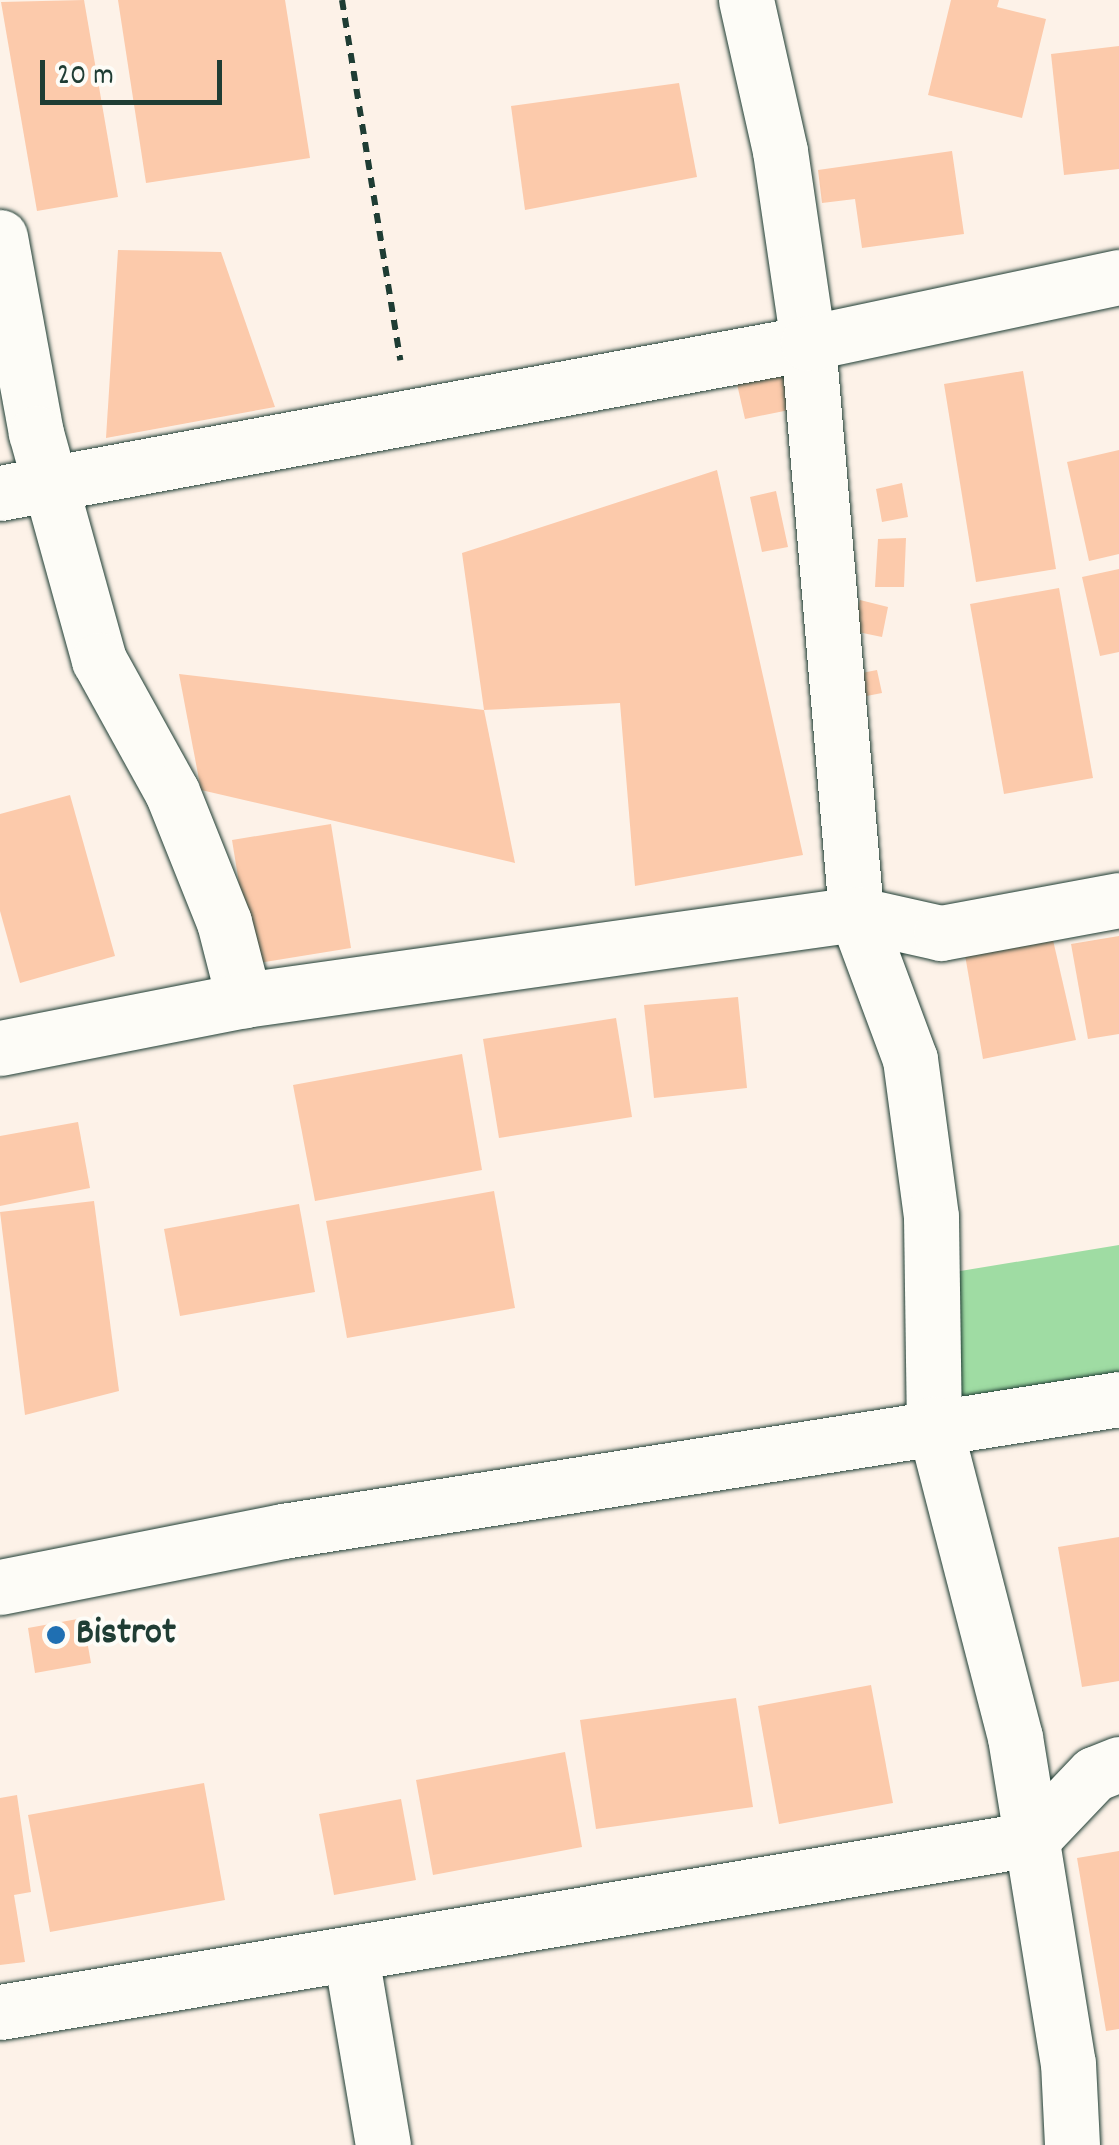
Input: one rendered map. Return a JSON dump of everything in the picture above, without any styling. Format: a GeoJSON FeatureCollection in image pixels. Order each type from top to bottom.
{"type":"FeatureCollection","features":[{"type":"Feature","properties":{"kind":"street"},"geometry":{"type":"LineString","coordinates":[[746,0],[780,151],[808,343],[856,914],[910,1060],[930,1217],[934,1424],[1015,1737],[1068,2064],[1072,2145]]}},
{"type":"Feature","properties":{"kind":"street"},"geometry":{"type":"LineString","coordinates":[[0,237],[26,487],[99,660],[172,792],[224,922],[244,1000]]}},
{"type":"Feature","properties":{"kind":"street"},"geometry":{"type":"LineString","coordinates":[[26,487],[808,343],[1119,277]]}},
{"type":"Feature","properties":{"kind":"street"},"geometry":{"type":"LineString","coordinates":[[0,1048],[244,1000],[856,914],[941,933],[1119,900]]}},
{"type":"Feature","properties":{"kind":"street"},"geometry":{"type":"LineString","coordinates":[[0,1587],[283,1531],[934,1424],[1119,1399]]}},
{"type":"Feature","properties":{"kind":"street"},"geometry":{"type":"LineString","coordinates":[[0,2012],[1032,1839],[1094,1774],[1119,1764]]}},
{"type":"Feature","properties":{"kind":"street"},"geometry":{"type":"LineString","coordinates":[[350,1956],[383,2145]]}},
{"type":"Feature","properties":{"kind":"path"},"geometry":{"type":"LineString","coordinates":[[342,0],[409,416]]}},
{"type":"Feature","properties":{"kind":"green space"},"geometry":{"type":"Polygon","coordinates":[[[1119,1245],[1119,1391],[958,1417],[936,1275],[1119,1245]]]}},
{"type":"Feature","properties":{"kind":"building"},"geometry":{"type":"Polygon","coordinates":[[[84,0],[118,197],[37,211],[1,2],[84,0]]]}},
{"type":"Feature","properties":{"kind":"building"},"geometry":{"type":"Polygon","coordinates":[[[118,0],[285,0],[310,158],[146,183],[118,0]]]}},
{"type":"Feature","properties":{"kind":"building"},"geometry":{"type":"Polygon","coordinates":[[[951,0],[999,0],[997,7],[1046,19],[1022,118],[928,95],[951,0]]]}},
{"type":"Feature","properties":{"kind":"building"},"geometry":{"type":"Polygon","coordinates":[[[1119,46],[1119,169],[1064,175],[1051,54],[1119,46]]]}},
{"type":"Feature","properties":{"kind":"building"},"geometry":{"type":"Polygon","coordinates":[[[679,83],[697,177],[525,210],[511,106],[679,83]]]}},
{"type":"Feature","properties":{"kind":"building"},"geometry":{"type":"Polygon","coordinates":[[[952,151],[964,234],[862,248],[855,199],[822,203],[818,170],[952,151]]]}},
{"type":"Feature","properties":{"kind":"building"},"geometry":{"type":"Polygon","coordinates":[[[118,250],[221,252],[275,407],[106,438],[118,250]]]}},
{"type":"Feature","properties":{"kind":"building"},"geometry":{"type":"Polygon","coordinates":[[[1023,371],[1056,569],[976,582],[944,384],[1023,371]]]}},
{"type":"Feature","properties":{"kind":"building"},"geometry":{"type":"Polygon","coordinates":[[[787,374],[794,409],[745,419],[737,384],[787,374]]]}},
{"type":"Feature","properties":{"kind":"building"},"geometry":{"type":"Polygon","coordinates":[[[1119,450],[1119,554],[1089,561],[1067,462],[1119,450]]]}},
{"type":"Feature","properties":{"kind":"building"},"geometry":{"type":"Polygon","coordinates":[[[717,470],[803,855],[635,886],[620,703],[484,710],[462,553],[717,470]]]}},
{"type":"Feature","properties":{"kind":"building"},"geometry":{"type":"Polygon","coordinates":[[[902,483],[908,517],[882,522],[876,489],[902,483]]]}},
{"type":"Feature","properties":{"kind":"building"},"geometry":{"type":"Polygon","coordinates":[[[776,491],[788,547],[762,552],[750,497],[776,491]]]}},
{"type":"Feature","properties":{"kind":"building"},"geometry":{"type":"Polygon","coordinates":[[[906,538],[904,587],[875,587],[878,539],[906,538]]]}},
{"type":"Feature","properties":{"kind":"building"},"geometry":{"type":"Polygon","coordinates":[[[1119,569],[1119,652],[1100,656],[1082,577],[1119,569]]]}},
{"type":"Feature","properties":{"kind":"building"},"geometry":{"type":"Polygon","coordinates":[[[1059,588],[1093,778],[1004,794],[970,604],[1059,588]]]}},
{"type":"Feature","properties":{"kind":"building"},"geometry":{"type":"Polygon","coordinates":[[[860,600],[888,607],[882,637],[853,631],[860,600]]]}},
{"type":"Feature","properties":{"kind":"building"},"geometry":{"type":"Polygon","coordinates":[[[877,670],[882,693],[841,701],[836,678],[877,670]]]}},
{"type":"Feature","properties":{"kind":"building"},"geometry":{"type":"Polygon","coordinates":[[[179,674],[484,710],[515,863],[201,790],[179,674]]]}},
{"type":"Feature","properties":{"kind":"building"},"geometry":{"type":"Polygon","coordinates":[[[70,795],[115,956],[20,983],[0,911],[0,814],[70,795]]]}},
{"type":"Feature","properties":{"kind":"building"},"geometry":{"type":"Polygon","coordinates":[[[331,824],[351,948],[252,964],[232,840],[331,824]]]}},
{"type":"Feature","properties":{"kind":"building"},"geometry":{"type":"Polygon","coordinates":[[[1119,936],[1119,1034],[1088,1039],[1071,944],[1119,936]]]}},
{"type":"Feature","properties":{"kind":"building"},"geometry":{"type":"Polygon","coordinates":[[[1053,940],[1076,1040],[983,1059],[965,955],[1053,940]]]}},
{"type":"Feature","properties":{"kind":"building"},"geometry":{"type":"Polygon","coordinates":[[[738,997],[747,1088],[654,1098],[644,1005],[738,997]]]}},
{"type":"Feature","properties":{"kind":"building"},"geometry":{"type":"Polygon","coordinates":[[[616,1018],[632,1117],[499,1138],[483,1039],[616,1018]]]}},
{"type":"Feature","properties":{"kind":"building"},"geometry":{"type":"Polygon","coordinates":[[[462,1054],[482,1170],[315,1201],[293,1085],[462,1054]]]}},
{"type":"Feature","properties":{"kind":"building"},"geometry":{"type":"Polygon","coordinates":[[[78,1122],[90,1188],[0,1206],[0,1136],[78,1122]]]}},
{"type":"Feature","properties":{"kind":"building"},"geometry":{"type":"Polygon","coordinates":[[[494,1191],[515,1308],[347,1338],[326,1221],[494,1191]]]}},
{"type":"Feature","properties":{"kind":"building"},"geometry":{"type":"Polygon","coordinates":[[[94,1201],[119,1391],[25,1415],[0,1212],[94,1201]]]}},
{"type":"Feature","properties":{"kind":"building"},"geometry":{"type":"Polygon","coordinates":[[[299,1204],[315,1292],[180,1316],[164,1229],[299,1204]]]}},
{"type":"Feature","properties":{"kind":"building"},"geometry":{"type":"Polygon","coordinates":[[[1119,1537],[1119,1681],[1082,1687],[1058,1547],[1119,1537]]]}},
{"type":"Feature","properties":{"kind":"building"},"geometry":{"type":"Polygon","coordinates":[[[83,1618],[91,1663],[35,1673],[28,1628],[83,1618]]]}},
{"type":"Feature","properties":{"kind":"building"},"geometry":{"type":"Polygon","coordinates":[[[871,1685],[893,1803],[779,1824],[758,1706],[871,1685]]]}},
{"type":"Feature","properties":{"kind":"building"},"geometry":{"type":"Polygon","coordinates":[[[736,1698],[753,1807],[596,1829],[580,1720],[736,1698]]]}},
{"type":"Feature","properties":{"kind":"building"},"geometry":{"type":"Polygon","coordinates":[[[565,1752],[582,1847],[433,1875],[416,1780],[565,1752]]]}},
{"type":"Feature","properties":{"kind":"building"},"geometry":{"type":"Polygon","coordinates":[[[204,1783],[225,1900],[50,1932],[28,1815],[204,1783]]]}},
{"type":"Feature","properties":{"kind":"building"},"geometry":{"type":"Polygon","coordinates":[[[17,1795],[31,1892],[14,1895],[25,1962],[0,1965],[0,1798],[17,1795]]]}},
{"type":"Feature","properties":{"kind":"building"},"geometry":{"type":"Polygon","coordinates":[[[401,1799],[416,1880],[334,1895],[319,1814],[401,1799]]]}},
{"type":"Feature","properties":{"kind":"building"},"geometry":{"type":"Polygon","coordinates":[[[1119,1851],[1119,2029],[1106,2031],[1077,1858],[1119,1851]]]}},
{"type":"Feature","properties":{"kind":"place","name":"Bistrot"},"geometry":{"type":"Point","coordinates":[56,1635]}}]}
